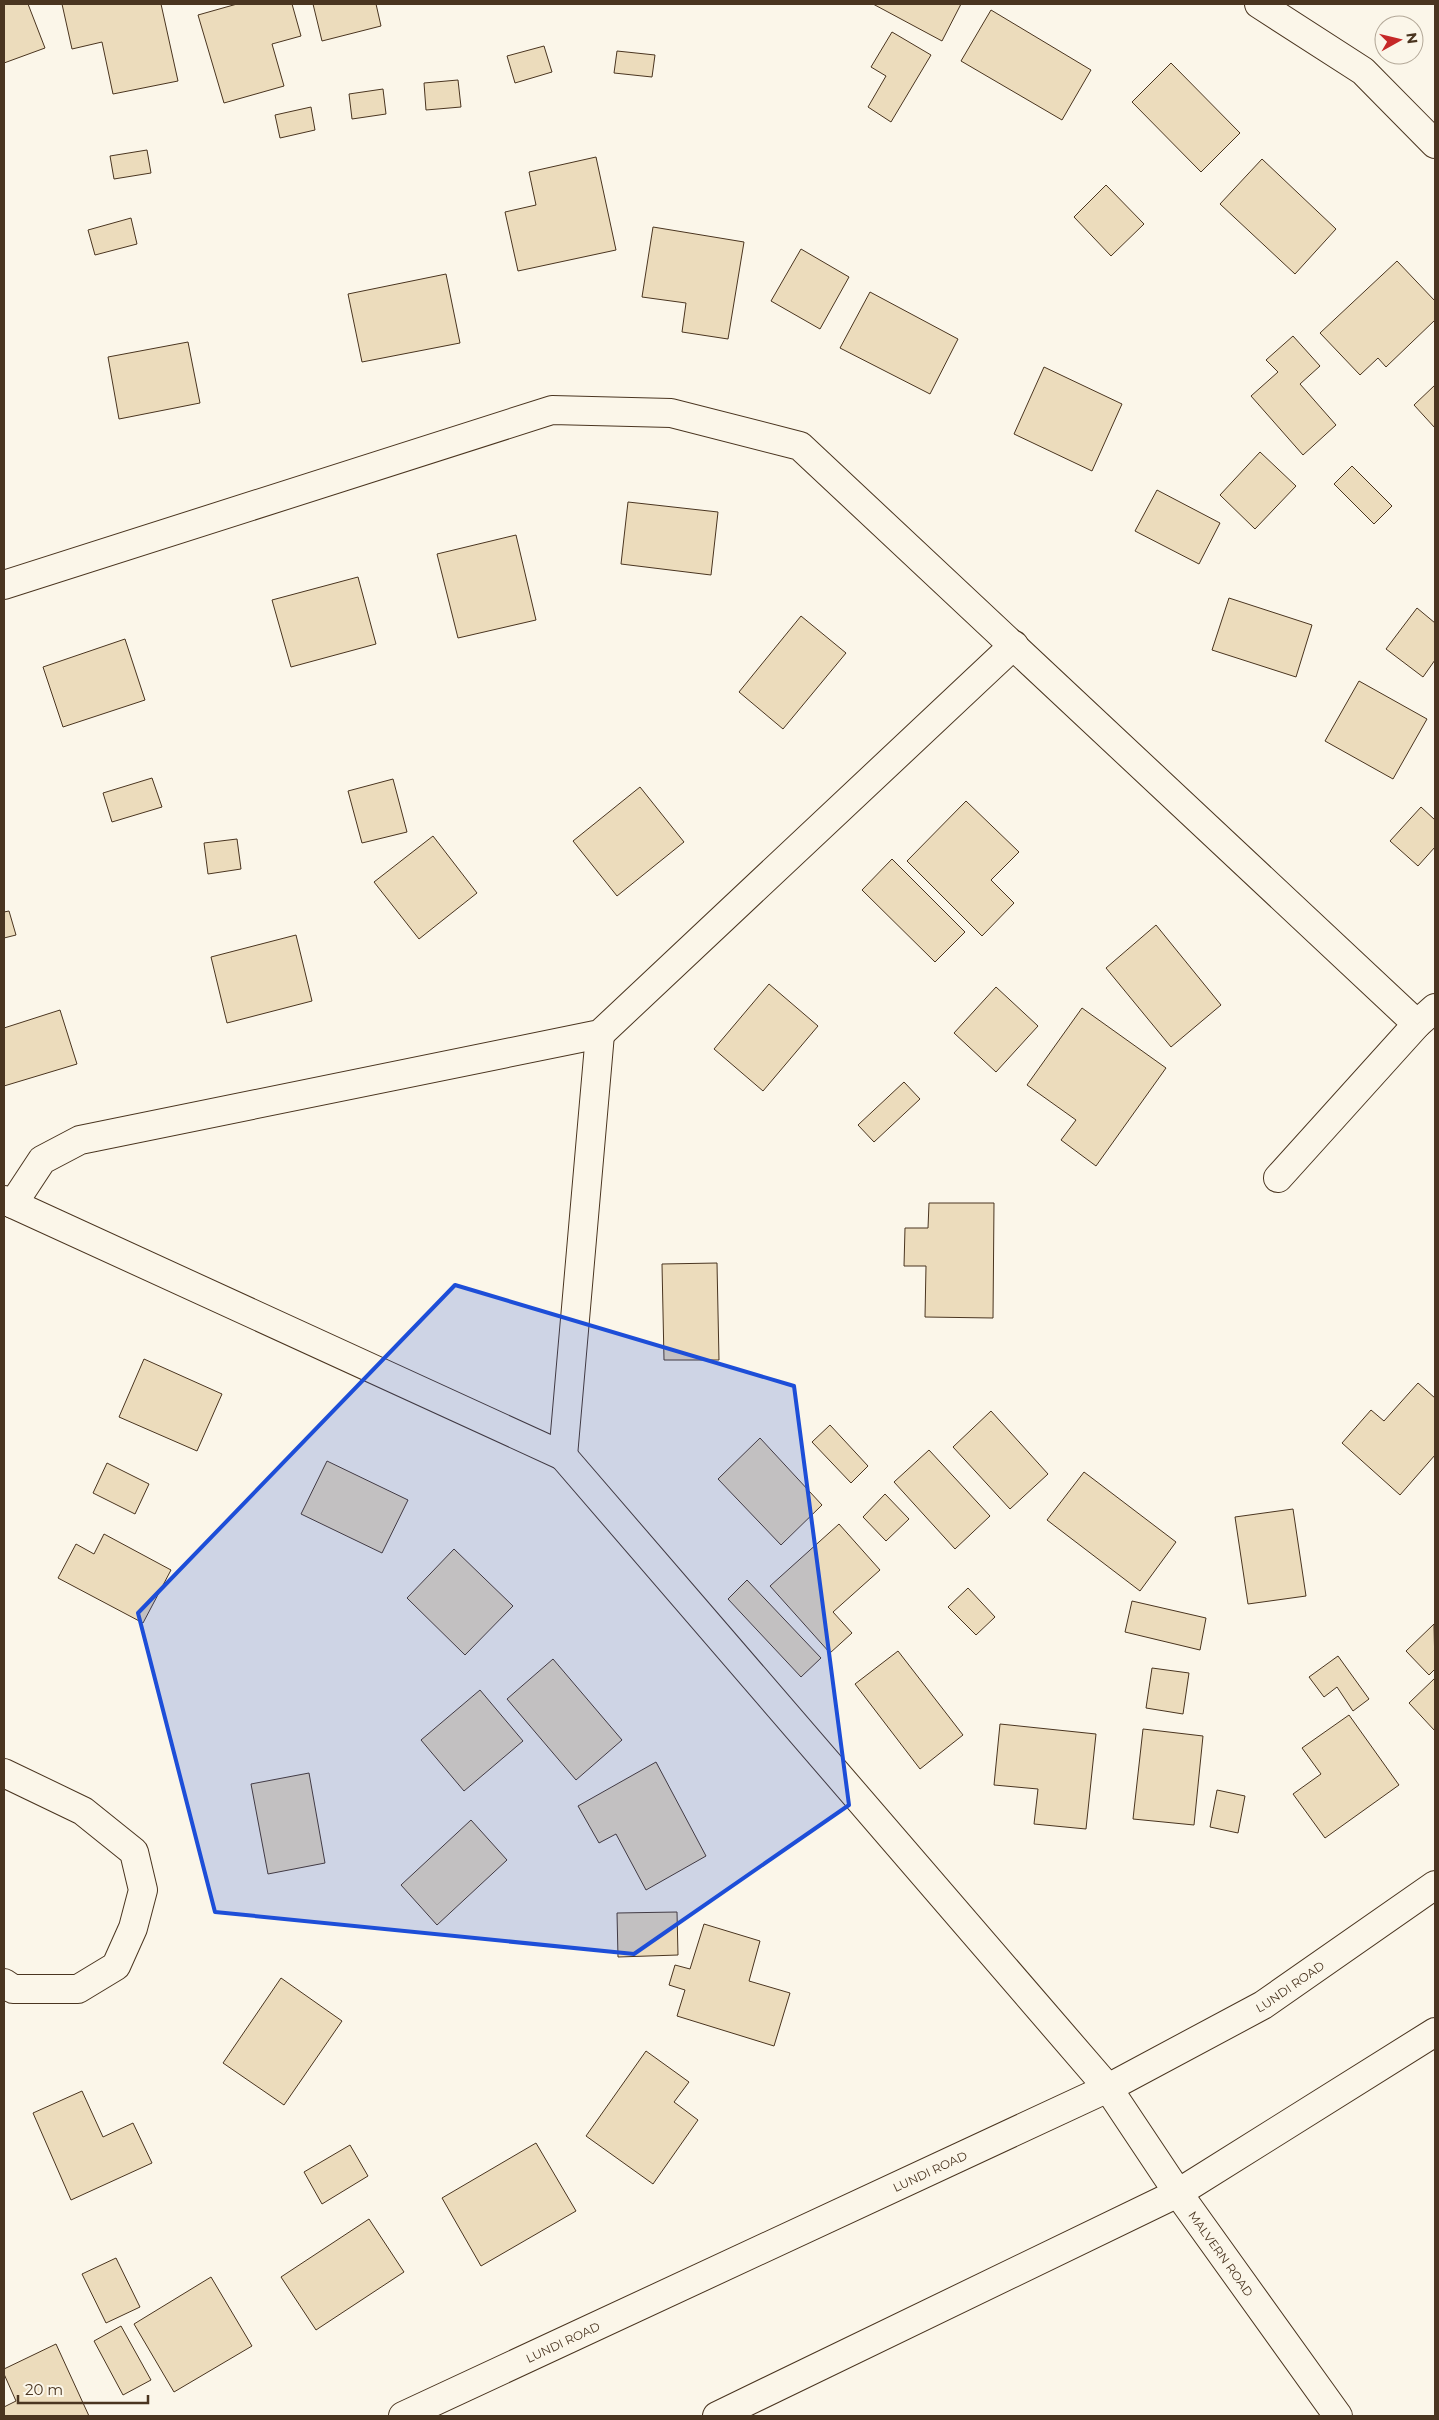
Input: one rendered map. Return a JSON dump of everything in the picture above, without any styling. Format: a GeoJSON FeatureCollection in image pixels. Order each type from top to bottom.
{"type":"FeatureCollection","features":[{"type":"Feature","properties":{"kind":"street"},"geometry":{"type":"LineString","coordinates":[[1259,4],[1363,72],[1435,144]]}},
{"type":"Feature","properties":{"kind":"street"},"geometry":{"type":"LineString","coordinates":[[4,585],[552,410],[671,413],[800,446],[1014,645],[1426,1016],[1278,1178]]}},
{"type":"Feature","properties":{"kind":"street"},"geometry":{"type":"LineString","coordinates":[[600,1034],[563,1456],[8,1202],[42,1160],[80,1140],[600,1034],[1014,645]]}},
{"type":"Feature","properties":{"kind":"street","name":"MALVERN ROAD"},"geometry":{"type":"LineString","coordinates":[[563,1456],[1108,2088],[1178,2193],[1338,2416]]}},
{"type":"Feature","properties":{"kind":"street"},"geometry":{"type":"LineString","coordinates":[[4,1773],[83,1811],[134,1852],[143,1890],[133,1928],[116,1966],[78,1989],[13,1989],[4,1982]]}},
{"type":"Feature","properties":{"kind":"street","name":"LUNDI ROAD"},"geometry":{"type":"LineString","coordinates":[[403,2416],[1108,2088],[1263,2005],[1435,1885]]}},
{"type":"Feature","properties":{"kind":"street"},"geometry":{"type":"LineString","coordinates":[[717,2416],[1178,2193],[1435,2032]]}},
{"type":"Feature","properties":{"kind":"highlighted area"},"geometry":{"type":"Polygon","coordinates":[[[455,1285],[794,1386],[849,1805],[634,1954],[215,1912],[138,1613],[455,1285]]]}},
{"type":"Feature","properties":{"kind":"building"},"geometry":{"type":"Polygon","coordinates":[[[4,4],[28,4],[45,48],[4,63],[4,4]]]}},
{"type":"Feature","properties":{"kind":"building"},"geometry":{"type":"Polygon","coordinates":[[[62,4],[161,4],[178,81],[113,94],[102,42],[72,49],[62,4]]]}},
{"type":"Feature","properties":{"kind":"building"},"geometry":{"type":"Polygon","coordinates":[[[237,4],[292,4],[301,36],[272,44],[284,86],[224,103],[198,15],[237,4]]]}},
{"type":"Feature","properties":{"kind":"building"},"geometry":{"type":"Polygon","coordinates":[[[313,4],[376,4],[381,26],[322,41],[313,4]]]}},
{"type":"Feature","properties":{"kind":"building"},"geometry":{"type":"Polygon","coordinates":[[[873,4],[961,4],[942,41],[873,4]]]}},
{"type":"Feature","properties":{"kind":"building"},"geometry":{"type":"Polygon","coordinates":[[[991,10],[1091,70],[1062,120],[961,61],[991,10]]]}},
{"type":"Feature","properties":{"kind":"building"},"geometry":{"type":"Polygon","coordinates":[[[892,32],[931,55],[891,122],[868,107],[886,76],[871,67],[892,32]]]}},
{"type":"Feature","properties":{"kind":"building"},"geometry":{"type":"Polygon","coordinates":[[[544,46],[552,72],[515,83],[507,56],[544,46]]]}},
{"type":"Feature","properties":{"kind":"building"},"geometry":{"type":"Polygon","coordinates":[[[617,51],[655,55],[652,77],[614,73],[617,51]]]}},
{"type":"Feature","properties":{"kind":"building"},"geometry":{"type":"Polygon","coordinates":[[[1171,63],[1240,133],[1201,172],[1132,102],[1171,63]]]}},
{"type":"Feature","properties":{"kind":"building"},"geometry":{"type":"Polygon","coordinates":[[[458,80],[461,107],[426,110],[424,83],[458,80]]]}},
{"type":"Feature","properties":{"kind":"building"},"geometry":{"type":"Polygon","coordinates":[[[383,89],[386,114],[352,119],[349,94],[383,89]]]}},
{"type":"Feature","properties":{"kind":"building"},"geometry":{"type":"Polygon","coordinates":[[[311,107],[315,130],[280,138],[275,115],[311,107]]]}},
{"type":"Feature","properties":{"kind":"building"},"geometry":{"type":"Polygon","coordinates":[[[147,150],[151,173],[114,179],[110,156],[147,150]]]}},
{"type":"Feature","properties":{"kind":"building"},"geometry":{"type":"Polygon","coordinates":[[[596,157],[616,250],[518,271],[505,212],[536,205],[529,172],[596,157]]]}},
{"type":"Feature","properties":{"kind":"building"},"geometry":{"type":"Polygon","coordinates":[[[1262,159],[1336,229],[1295,274],[1220,204],[1262,159]]]}},
{"type":"Feature","properties":{"kind":"building"},"geometry":{"type":"Polygon","coordinates":[[[1106,185],[1144,224],[1111,256],[1074,217],[1106,185]]]}},
{"type":"Feature","properties":{"kind":"building"},"geometry":{"type":"Polygon","coordinates":[[[131,218],[137,244],[95,255],[88,230],[131,218]]]}},
{"type":"Feature","properties":{"kind":"building"},"geometry":{"type":"Polygon","coordinates":[[[653,227],[744,242],[728,339],[682,332],[686,303],[642,297],[653,227]]]}},
{"type":"Feature","properties":{"kind":"building"},"geometry":{"type":"Polygon","coordinates":[[[801,249],[849,277],[820,329],[771,301],[801,249]]]}},
{"type":"Feature","properties":{"kind":"building"},"geometry":{"type":"Polygon","coordinates":[[[1397,261],[1435,301],[1435,320],[1386,367],[1378,358],[1360,375],[1320,333],[1397,261]]]}},
{"type":"Feature","properties":{"kind":"building"},"geometry":{"type":"Polygon","coordinates":[[[446,274],[460,343],[362,362],[348,294],[446,274]]]}},
{"type":"Feature","properties":{"kind":"building"},"geometry":{"type":"Polygon","coordinates":[[[870,292],[958,339],[930,394],[840,348],[870,292]]]}},
{"type":"Feature","properties":{"kind":"building"},"geometry":{"type":"Polygon","coordinates":[[[1293,336],[1320,366],[1300,384],[1336,425],[1303,455],[1251,396],[1278,372],[1266,360],[1293,336]]]}},
{"type":"Feature","properties":{"kind":"building"},"geometry":{"type":"Polygon","coordinates":[[[188,342],[200,403],[119,419],[108,357],[188,342]]]}},
{"type":"Feature","properties":{"kind":"building"},"geometry":{"type":"Polygon","coordinates":[[[1044,367],[1122,404],[1092,471],[1014,434],[1044,367]]]}},
{"type":"Feature","properties":{"kind":"building"},"geometry":{"type":"Polygon","coordinates":[[[1435,385],[1435,428],[1414,405],[1435,385]]]}},
{"type":"Feature","properties":{"kind":"building"},"geometry":{"type":"Polygon","coordinates":[[[1260,452],[1296,486],[1255,529],[1220,495],[1260,452]]]}},
{"type":"Feature","properties":{"kind":"building"},"geometry":{"type":"Polygon","coordinates":[[[1352,466],[1392,506],[1374,524],[1334,484],[1352,466]]]}},
{"type":"Feature","properties":{"kind":"building"},"geometry":{"type":"Polygon","coordinates":[[[1157,490],[1220,523],[1199,564],[1135,531],[1157,490]]]}},
{"type":"Feature","properties":{"kind":"building"},"geometry":{"type":"Polygon","coordinates":[[[628,502],[718,512],[711,575],[621,564],[628,502]]]}},
{"type":"Feature","properties":{"kind":"building"},"geometry":{"type":"Polygon","coordinates":[[[516,535],[536,620],[458,638],[437,554],[516,535]]]}},
{"type":"Feature","properties":{"kind":"building"},"geometry":{"type":"Polygon","coordinates":[[[358,577],[376,644],[291,667],[272,600],[358,577]]]}},
{"type":"Feature","properties":{"kind":"building"},"geometry":{"type":"Polygon","coordinates":[[[1229,598],[1312,625],[1296,677],[1212,650],[1229,598]]]}},
{"type":"Feature","properties":{"kind":"building"},"geometry":{"type":"Polygon","coordinates":[[[1417,608],[1435,623],[1435,660],[1423,677],[1386,649],[1417,608]]]}},
{"type":"Feature","properties":{"kind":"building"},"geometry":{"type":"Polygon","coordinates":[[[801,616],[846,653],[783,729],[739,692],[801,616]]]}},
{"type":"Feature","properties":{"kind":"building"},"geometry":{"type":"Polygon","coordinates":[[[125,639],[145,700],[63,727],[43,667],[125,639]]]}},
{"type":"Feature","properties":{"kind":"building"},"geometry":{"type":"Polygon","coordinates":[[[1359,681],[1427,719],[1393,779],[1325,741],[1359,681]]]}},
{"type":"Feature","properties":{"kind":"building"},"geometry":{"type":"Polygon","coordinates":[[[152,778],[162,807],[112,822],[103,793],[152,778]]]}},
{"type":"Feature","properties":{"kind":"building"},"geometry":{"type":"Polygon","coordinates":[[[393,779],[407,832],[362,843],[348,791],[393,779]]]}},
{"type":"Feature","properties":{"kind":"building"},"geometry":{"type":"Polygon","coordinates":[[[640,787],[684,842],[617,896],[573,841],[640,787]]]}},
{"type":"Feature","properties":{"kind":"building"},"geometry":{"type":"Polygon","coordinates":[[[966,801],[1019,852],[991,880],[1014,903],[982,936],[907,861],[966,801]]]}},
{"type":"Feature","properties":{"kind":"building"},"geometry":{"type":"Polygon","coordinates":[[[1421,807],[1435,820],[1435,847],[1418,866],[1390,841],[1421,807]]]}},
{"type":"Feature","properties":{"kind":"building"},"geometry":{"type":"Polygon","coordinates":[[[433,836],[477,893],[419,939],[374,882],[433,836]]]}},
{"type":"Feature","properties":{"kind":"building"},"geometry":{"type":"Polygon","coordinates":[[[237,839],[241,869],[208,874],[204,843],[237,839]]]}},
{"type":"Feature","properties":{"kind":"building"},"geometry":{"type":"Polygon","coordinates":[[[892,859],[965,932],[935,962],[862,890],[892,859]]]}},
{"type":"Feature","properties":{"kind":"building"},"geometry":{"type":"Polygon","coordinates":[[[9,911],[16,935],[4,938],[4,912],[9,911]]]}},
{"type":"Feature","properties":{"kind":"building"},"geometry":{"type":"Polygon","coordinates":[[[1156,925],[1221,1005],[1171,1047],[1106,968],[1156,925]]]}},
{"type":"Feature","properties":{"kind":"building"},"geometry":{"type":"Polygon","coordinates":[[[296,935],[312,1001],[227,1023],[211,957],[296,935]]]}},
{"type":"Feature","properties":{"kind":"building"},"geometry":{"type":"Polygon","coordinates":[[[769,984],[818,1026],[763,1091],[714,1049],[769,984]]]}},
{"type":"Feature","properties":{"kind":"building"},"geometry":{"type":"Polygon","coordinates":[[[996,987],[1038,1026],[996,1072],[954,1033],[996,987]]]}},
{"type":"Feature","properties":{"kind":"building"},"geometry":{"type":"Polygon","coordinates":[[[1082,1008],[1166,1068],[1096,1166],[1061,1140],[1076,1120],[1027,1085],[1082,1008]]]}},
{"type":"Feature","properties":{"kind":"building"},"geometry":{"type":"Polygon","coordinates":[[[60,1010],[77,1064],[4,1086],[4,1028],[60,1010]]]}},
{"type":"Feature","properties":{"kind":"building"},"geometry":{"type":"Polygon","coordinates":[[[904,1082],[920,1099],[874,1142],[858,1125],[904,1082]]]}},
{"type":"Feature","properties":{"kind":"building"},"geometry":{"type":"Polygon","coordinates":[[[929,1203],[994,1203],[993,1318],[925,1317],[926,1266],[904,1266],[905,1228],[928,1228],[929,1203]]]}},
{"type":"Feature","properties":{"kind":"building"},"geometry":{"type":"Polygon","coordinates":[[[717,1263],[719,1360],[664,1360],[662,1264],[717,1263]]]}},
{"type":"Feature","properties":{"kind":"building"},"geometry":{"type":"Polygon","coordinates":[[[144,1359],[222,1394],[197,1451],[119,1417],[144,1359]]]}},
{"type":"Feature","properties":{"kind":"building"},"geometry":{"type":"Polygon","coordinates":[[[1418,1383],[1435,1398],[1435,1455],[1400,1495],[1342,1443],[1371,1410],[1384,1421],[1418,1383]]]}},
{"type":"Feature","properties":{"kind":"building"},"geometry":{"type":"Polygon","coordinates":[[[991,1411],[1048,1474],[1010,1509],[953,1447],[991,1411]]]}},
{"type":"Feature","properties":{"kind":"building"},"geometry":{"type":"Polygon","coordinates":[[[830,1425],[868,1466],[851,1483],[812,1442],[830,1425]]]}},
{"type":"Feature","properties":{"kind":"building"},"geometry":{"type":"Polygon","coordinates":[[[760,1438],[822,1505],[781,1545],[718,1479],[760,1438]]]}},
{"type":"Feature","properties":{"kind":"building"},"geometry":{"type":"Polygon","coordinates":[[[929,1450],[990,1516],[955,1549],[894,1482],[929,1450]]]}},
{"type":"Feature","properties":{"kind":"building"},"geometry":{"type":"Polygon","coordinates":[[[327,1461],[408,1500],[382,1553],[301,1514],[327,1461]]]}},
{"type":"Feature","properties":{"kind":"building"},"geometry":{"type":"Polygon","coordinates":[[[107,1463],[149,1484],[135,1514],[93,1493],[107,1463]]]}},
{"type":"Feature","properties":{"kind":"building"},"geometry":{"type":"Polygon","coordinates":[[[1084,1472],[1176,1542],[1140,1591],[1047,1520],[1084,1472]]]}},
{"type":"Feature","properties":{"kind":"building"},"geometry":{"type":"Polygon","coordinates":[[[885,1494],[909,1519],[886,1541],[863,1517],[885,1494]]]}},
{"type":"Feature","properties":{"kind":"building"},"geometry":{"type":"Polygon","coordinates":[[[1293,1509],[1306,1596],[1248,1604],[1235,1517],[1293,1509]]]}},
{"type":"Feature","properties":{"kind":"building"},"geometry":{"type":"Polygon","coordinates":[[[839,1524],[880,1570],[833,1612],[852,1633],[830,1653],[770,1586],[839,1524]]]}},
{"type":"Feature","properties":{"kind":"building"},"geometry":{"type":"Polygon","coordinates":[[[104,1534],[171,1570],[143,1623],[58,1578],[76,1544],[94,1554],[104,1534]]]}},
{"type":"Feature","properties":{"kind":"building"},"geometry":{"type":"Polygon","coordinates":[[[454,1549],[513,1606],[465,1655],[407,1598],[454,1549]]]}},
{"type":"Feature","properties":{"kind":"building"},"geometry":{"type":"Polygon","coordinates":[[[747,1580],[821,1658],[801,1677],[728,1599],[747,1580]]]}},
{"type":"Feature","properties":{"kind":"building"},"geometry":{"type":"Polygon","coordinates":[[[968,1588],[995,1617],[976,1635],[948,1607],[968,1588]]]}},
{"type":"Feature","properties":{"kind":"building"},"geometry":{"type":"Polygon","coordinates":[[[1132,1601],[1206,1618],[1200,1650],[1125,1632],[1132,1601]]]}},
{"type":"Feature","properties":{"kind":"building"},"geometry":{"type":"Polygon","coordinates":[[[1434,1624],[1435,1669],[1429,1675],[1406,1651],[1434,1624]]]}},
{"type":"Feature","properties":{"kind":"building"},"geometry":{"type":"Polygon","coordinates":[[[898,1651],[963,1735],[920,1769],[855,1684],[898,1651]]]}},
{"type":"Feature","properties":{"kind":"building"},"geometry":{"type":"Polygon","coordinates":[[[1338,1656],[1369,1699],[1353,1711],[1337,1687],[1324,1697],[1309,1677],[1338,1656]]]}},
{"type":"Feature","properties":{"kind":"building"},"geometry":{"type":"Polygon","coordinates":[[[553,1659],[622,1740],[576,1780],[507,1699],[553,1659]]]}},
{"type":"Feature","properties":{"kind":"building"},"geometry":{"type":"Polygon","coordinates":[[[1152,1668],[1189,1673],[1183,1714],[1146,1708],[1152,1668]]]}},
{"type":"Feature","properties":{"kind":"building"},"geometry":{"type":"Polygon","coordinates":[[[1435,1678],[1435,1731],[1409,1703],[1435,1678]]]}},
{"type":"Feature","properties":{"kind":"building"},"geometry":{"type":"Polygon","coordinates":[[[480,1690],[523,1741],[464,1791],[421,1740],[480,1690]]]}},
{"type":"Feature","properties":{"kind":"building"},"geometry":{"type":"Polygon","coordinates":[[[1349,1715],[1399,1785],[1325,1838],[1293,1794],[1321,1774],[1302,1748],[1349,1715]]]}},
{"type":"Feature","properties":{"kind":"building"},"geometry":{"type":"Polygon","coordinates":[[[1000,1724],[1096,1734],[1086,1829],[1034,1824],[1038,1789],[994,1785],[1000,1724]]]}},
{"type":"Feature","properties":{"kind":"building"},"geometry":{"type":"Polygon","coordinates":[[[1143,1729],[1203,1736],[1194,1825],[1133,1819],[1143,1729]]]}},
{"type":"Feature","properties":{"kind":"building"},"geometry":{"type":"Polygon","coordinates":[[[656,1762],[706,1856],[646,1890],[616,1834],[599,1843],[578,1806],[656,1762]]]}},
{"type":"Feature","properties":{"kind":"building"},"geometry":{"type":"Polygon","coordinates":[[[309,1773],[325,1863],[268,1874],[251,1784],[309,1773]]]}},
{"type":"Feature","properties":{"kind":"building"},"geometry":{"type":"Polygon","coordinates":[[[1217,1790],[1245,1796],[1238,1833],[1210,1827],[1217,1790]]]}},
{"type":"Feature","properties":{"kind":"building"},"geometry":{"type":"Polygon","coordinates":[[[471,1820],[507,1860],[437,1925],[401,1885],[471,1820]]]}},
{"type":"Feature","properties":{"kind":"building"},"geometry":{"type":"Polygon","coordinates":[[[677,1912],[678,1955],[618,1957],[617,1913],[677,1912]]]}},
{"type":"Feature","properties":{"kind":"building"},"geometry":{"type":"Polygon","coordinates":[[[704,1924],[760,1941],[749,1981],[790,1993],[774,2046],[677,2016],[685,1990],[669,1985],[675,1965],[690,1969],[704,1924]]]}},
{"type":"Feature","properties":{"kind":"building"},"geometry":{"type":"Polygon","coordinates":[[[281,1978],[342,2021],[284,2105],[223,2063],[281,1978]]]}},
{"type":"Feature","properties":{"kind":"building"},"geometry":{"type":"Polygon","coordinates":[[[646,2051],[689,2082],[674,2102],[698,2120],[653,2184],[586,2136],[646,2051]]]}},
{"type":"Feature","properties":{"kind":"building"},"geometry":{"type":"Polygon","coordinates":[[[82,2091],[103,2137],[133,2123],[152,2163],[71,2200],[33,2113],[82,2091]]]}},
{"type":"Feature","properties":{"kind":"building"},"geometry":{"type":"Polygon","coordinates":[[[536,2143],[576,2211],[481,2266],[442,2198],[536,2143]]]}},
{"type":"Feature","properties":{"kind":"building"},"geometry":{"type":"Polygon","coordinates":[[[350,2145],[368,2176],[322,2204],[304,2172],[350,2145]]]}},
{"type":"Feature","properties":{"kind":"building"},"geometry":{"type":"Polygon","coordinates":[[[369,2219],[404,2272],[316,2330],[281,2277],[369,2219]]]}},
{"type":"Feature","properties":{"kind":"building"},"geometry":{"type":"Polygon","coordinates":[[[116,2258],[140,2307],[106,2323],[82,2274],[116,2258]]]}},
{"type":"Feature","properties":{"kind":"building"},"geometry":{"type":"Polygon","coordinates":[[[211,2277],[252,2346],[174,2392],[134,2324],[211,2277]]]}},
{"type":"Feature","properties":{"kind":"building"},"geometry":{"type":"Polygon","coordinates":[[[121,2326],[151,2380],[123,2395],[94,2341],[121,2326]]]}},
{"type":"Feature","properties":{"kind":"building"},"geometry":{"type":"Polygon","coordinates":[[[56,2344],[89,2416],[4,2416],[4,2407],[16,2401],[4,2374],[4,2369],[56,2344]]]}}]}
